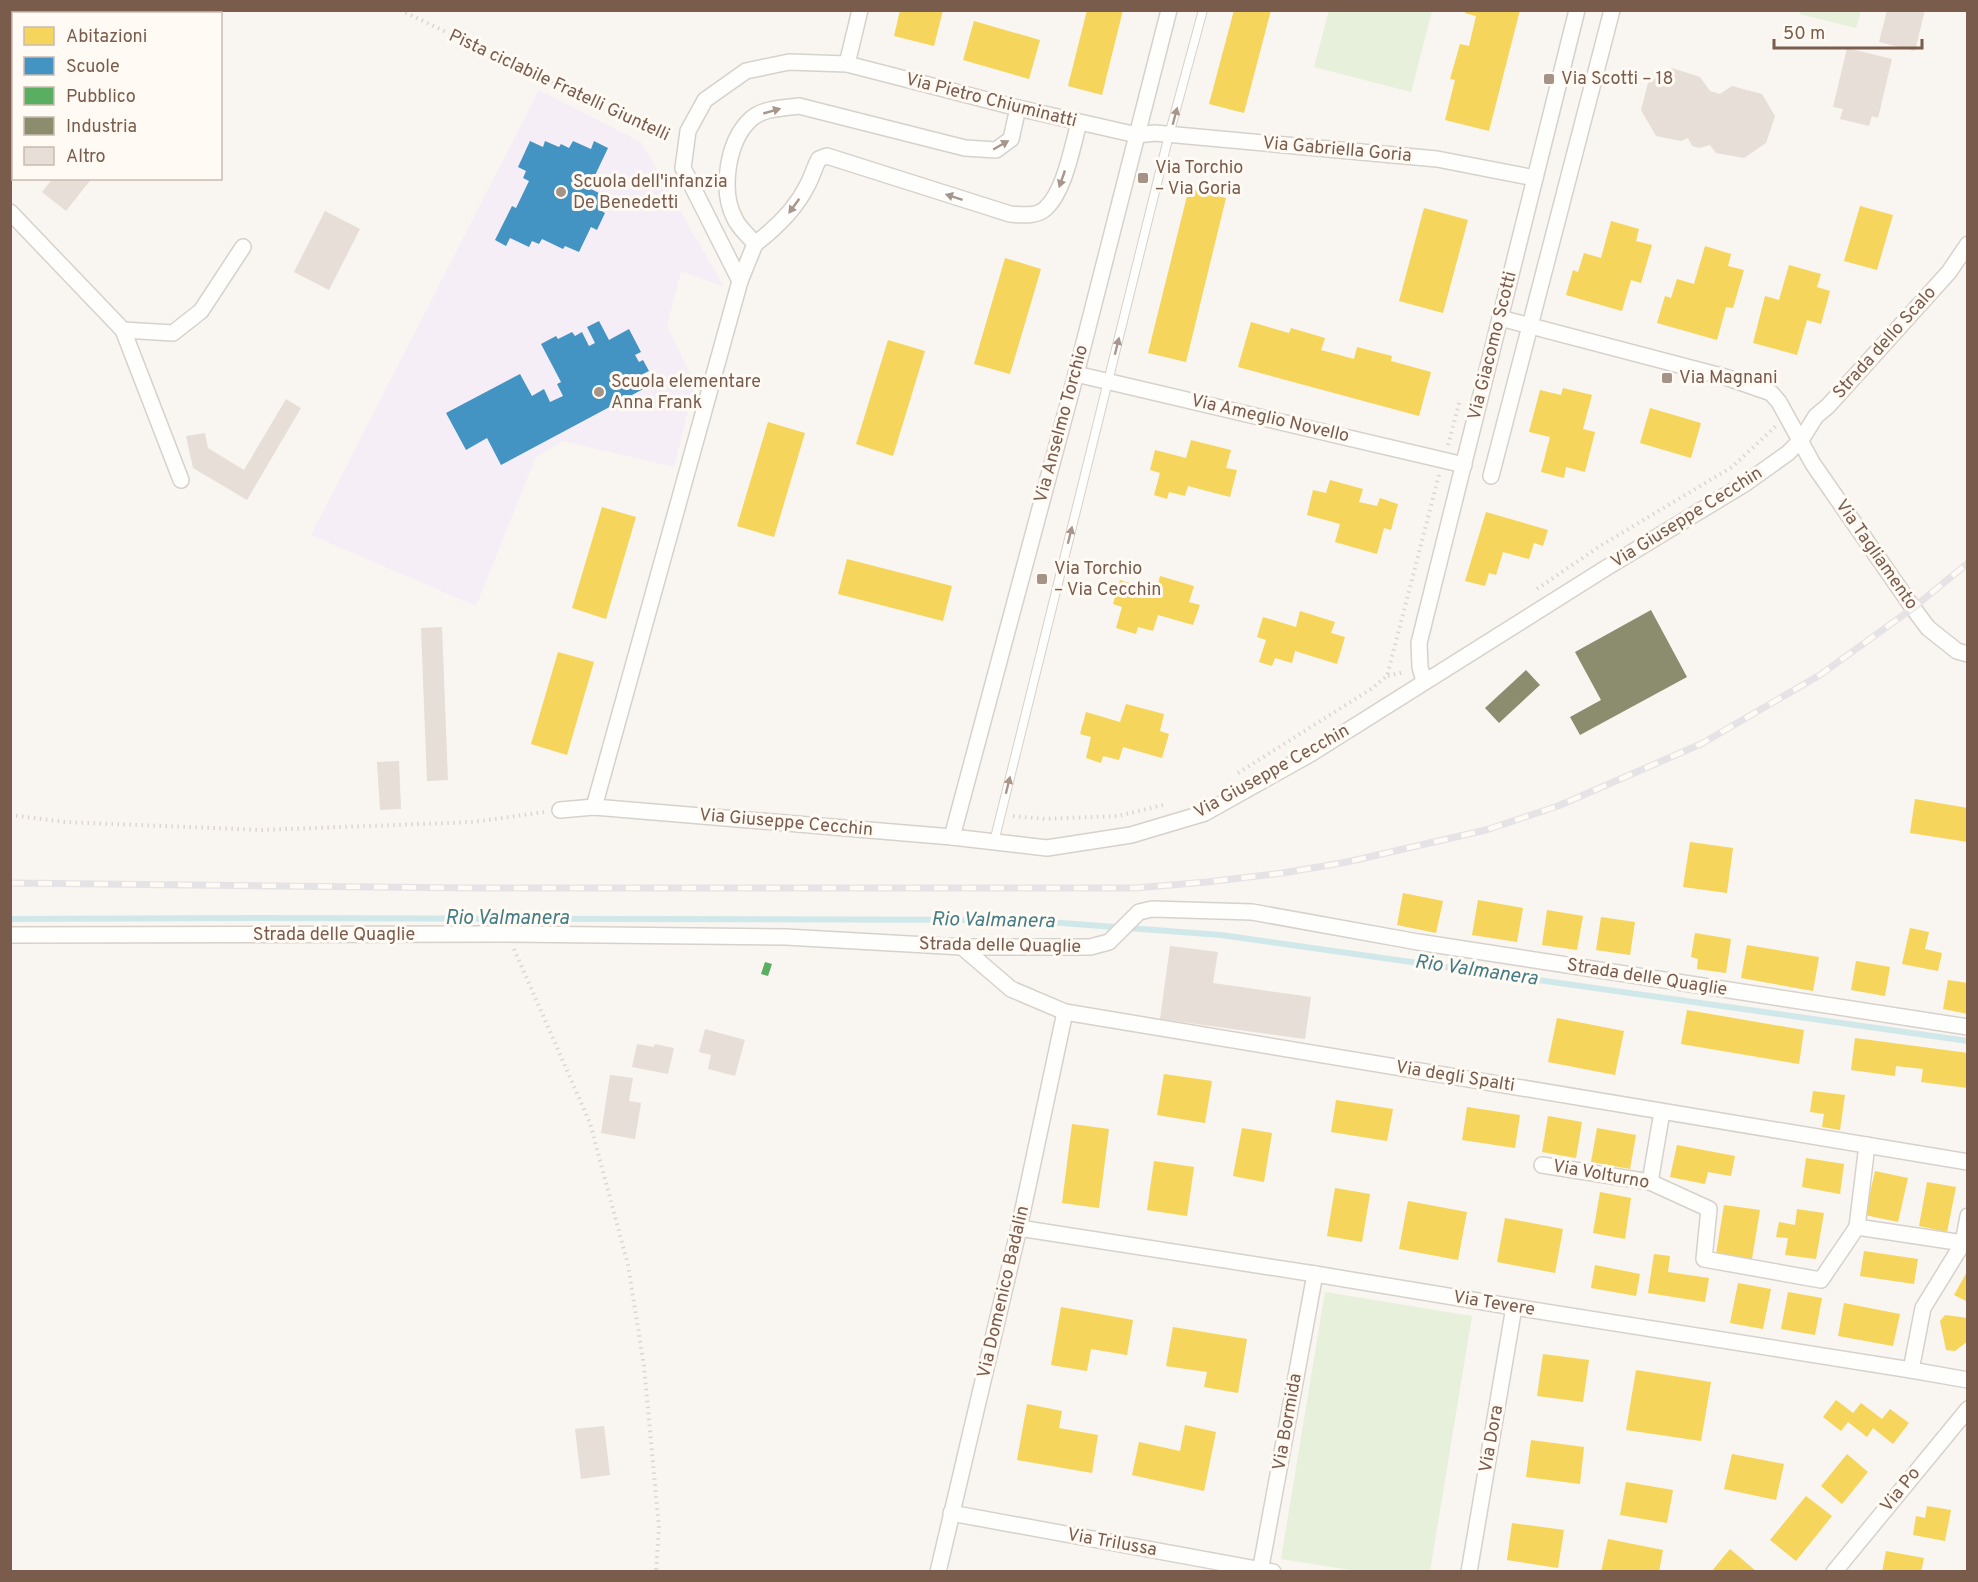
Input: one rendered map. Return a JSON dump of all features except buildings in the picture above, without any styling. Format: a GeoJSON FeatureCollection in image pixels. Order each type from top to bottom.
{"type":"FeatureCollection","features":[{"type":"Feature","properties":{"kind":"street"},"geometry":{"type":"LineString","coordinates":[[847,64],[860,10]]}},
{"type":"Feature","properties":{"kind":"street","name":"Via Anselmo Torchio"},"geometry":{"type":"LineString","coordinates":[[952,837],[1076,374],[1169,10]]}},
{"type":"Feature","properties":{"kind":"street","name":"Via Giacomo Scotti"},"geometry":{"type":"LineString","coordinates":[[1422,674],[1419,644],[1577,10]]}},
{"type":"Feature","properties":{"kind":"street"},"geometry":{"type":"LineString","coordinates":[[1491,476],[1612,10]]}},
{"type":"Feature","properties":{"kind":"street","name":"Via Pietro Chiuminatti"},"geometry":{"type":"LineString","coordinates":[[740,281],[683,168],[687,131],[705,100],[746,71],[789,62],[847,64],[1079,123],[1137,135]]}},
{"type":"Feature","properties":{"kind":"street"},"geometry":{"type":"LineString","coordinates":[[755,244],[735,219],[727,195],[728,168],[738,138],[752,118],[773,109],[800,106],[965,148],[996,150],[1011,139],[1018,108]]}},
{"type":"Feature","properties":{"kind":"street"},"geometry":{"type":"LineString","coordinates":[[594,807],[740,281],[755,244],[774,229],[793,208],[807,186],[819,159],[827,156],[1010,214],[1030,215],[1046,209],[1059,188],[1079,123]]}},
{"type":"Feature","properties":{"kind":"street","name":"Via Gabriella Goria"},"geometry":{"type":"LineString","coordinates":[[1137,135],[1155,133],[1437,159],[1535,178]]}},
{"type":"Feature","properties":{"kind":"street"},"geometry":{"type":"LineString","coordinates":[[10,212],[123,330],[181,480]]}},
{"type":"Feature","properties":{"kind":"street","name":"Strada dello Scalo"},"geometry":{"type":"LineString","coordinates":[[1801,440],[1816,416],[1828,406],[1949,272],[1968,244]]}},
{"type":"Feature","properties":{"kind":"street"},"geometry":{"type":"LineString","coordinates":[[123,330],[173,333],[201,311],[243,247]]}},
{"type":"Feature","properties":{"kind":"street","name":"Via Tagliamento"},"geometry":{"type":"LineString","coordinates":[[1500,318],[1725,376],[1771,393],[1779,402],[1813,464],[1928,628],[1957,651],[1968,654]]}},
{"type":"Feature","properties":{"kind":"street","name":"Via Ameglio Novello"},"geometry":{"type":"LineString","coordinates":[[1076,374],[1464,465]]}},
{"type":"Feature","properties":{"kind":"street","name":"Via Giuseppe Cecchin"},"geometry":{"type":"LineString","coordinates":[[560,810],[594,807],[952,837],[1047,848],[1131,836],[1205,813],[1312,753],[1422,674],[1746,483],[1788,453],[1801,440]]}},
{"type":"Feature","properties":{"kind":"street","name":"Strada delle Quaglie"},"geometry":{"type":"LineString","coordinates":[[10,935],[507,934],[786,937],[962,947],[1090,947],[1109,942],[1139,912],[1152,909],[1252,912],[1418,942],[1968,1027]]}},
{"type":"Feature","properties":{"kind":"street","name":"Via degli Spalti"},"geometry":{"type":"LineString","coordinates":[[962,947],[1011,989],[1065,1012],[1968,1162]]}},
{"type":"Feature","properties":{"kind":"street","name":"Via Domenico Badalin"},"geometry":{"type":"LineString","coordinates":[[938,1572],[1019,1228],[1065,1012]]}},
{"type":"Feature","properties":{"kind":"street"},"geometry":{"type":"LineString","coordinates":[[1650,1182],[1662,1112]]}},
{"type":"Feature","properties":{"kind":"street"},"geometry":{"type":"LineString","coordinates":[[1867,1145],[1857,1227],[1963,1243]]}},
{"type":"Feature","properties":{"kind":"street","name":"Via Volturno"},"geometry":{"type":"LineString","coordinates":[[1542,1165],[1650,1182],[1709,1209],[1704,1259],[1821,1280],[1857,1227]]}},
{"type":"Feature","properties":{"kind":"street"},"geometry":{"type":"LineString","coordinates":[[1911,1370],[1923,1308],[1963,1243],[1968,1216]]}},
{"type":"Feature","properties":{"kind":"street","name":"Via Tevere"},"geometry":{"type":"LineString","coordinates":[[1019,1228],[1968,1380]]}},
{"type":"Feature","properties":{"kind":"street","name":"Via Bormida"},"geometry":{"type":"LineString","coordinates":[[1265,1571],[1315,1274]]}},
{"type":"Feature","properties":{"kind":"street","name":"Via Dora"},"geometry":{"type":"LineString","coordinates":[[1469,1572],[1514,1307]]}},
{"type":"Feature","properties":{"kind":"street","name":"Via Po"},"geometry":{"type":"LineString","coordinates":[[1834,1572],[1968,1409]]}},
{"type":"Feature","properties":{"kind":"street","name":"Via Trilussa"},"geometry":{"type":"LineString","coordinates":[[951,1513],[1265,1571]]}},
{"type":"Feature","properties":{"kind":"lane"},"geometry":{"type":"LineString","coordinates":[[994,842],[1169,135],[1203,10]]}},
{"type":"Feature","properties":{"kind":"path","name":"Pista ciclabile Fratelli Giuntelli"},"geometry":{"type":"LineString","coordinates":[[400,10],[686,146]]}},
{"type":"Feature","properties":{"kind":"path"},"geometry":{"type":"LineString","coordinates":[[1387,676],[1462,391]]}},
{"type":"Feature","properties":{"kind":"path"},"geometry":{"type":"LineString","coordinates":[[1534,591],[1600,546],[1732,467],[1786,417]]}},
{"type":"Feature","properties":{"kind":"path"},"geometry":{"type":"LineString","coordinates":[[1228,779],[1371,689],[1387,676],[1422,674]]}},
{"type":"Feature","properties":{"kind":"path"},"geometry":{"type":"LineString","coordinates":[[1000,815],[1046,819],[1118,816],[1164,805]]}},
{"type":"Feature","properties":{"kind":"path"},"geometry":{"type":"LineString","coordinates":[[10,815],[65,822],[262,830],[473,822],[560,810]]}},
{"type":"Feature","properties":{"kind":"path"},"geometry":{"type":"LineString","coordinates":[[507,934],[590,1124],[628,1265],[644,1366],[659,1528],[656,1572]]}},
{"type":"Feature","properties":{"kind":"shaded area"},"geometry":{"type":"Polygon","coordinates":[[[539,90],[641,142],[724,287],[681,271],[667,326],[695,383],[674,467],[563,441],[536,457],[476,606],[311,535],[539,90]]]}},
{"type":"Feature","properties":{"kind":"green space"},"geometry":{"type":"Polygon","coordinates":[[[1329,10],[1432,11],[1411,92],[1314,67],[1329,10]]]}},
{"type":"Feature","properties":{"kind":"green space"},"geometry":{"type":"Polygon","coordinates":[[[1800,10],[1861,11],[1856,28],[1799,14],[1800,10]]]}},
{"type":"Feature","properties":{"kind":"green space"},"geometry":{"type":"Polygon","coordinates":[[[1325,1292],[1472,1316],[1430,1571],[1357,1571],[1281,1559],[1325,1292]]]}},
{"type":"Feature","properties":{"kind":"waterway","name":"Rio Valmanera"},"geometry":{"type":"LineString","coordinates":[[10,919],[1022,920],[1221,935],[1968,1041]]}},
{"type":"Feature","properties":{"kind":"railway"},"geometry":{"type":"LineString","coordinates":[[10,883],[473,888],[1135,888],[1283,873],[1347,862],[1486,830],[1558,806],[1701,744],[1820,675],[1913,608],[1968,563]]}},
{"type":"Feature","properties":{"kind":"place","name":"Via Scotti – 18"},"geometry":{"type":"Point","coordinates":[1549,79]}},
{"type":"Feature","properties":{"kind":"place","name":"Via Torchio – Via Goria"},"geometry":{"type":"Point","coordinates":[1143,178]}},
{"type":"Feature","properties":{"kind":"place","name":"Scuola dell'infanzia De Benedetti"},"geometry":{"type":"Point","coordinates":[561,192]}},
{"type":"Feature","properties":{"kind":"place","name":"Via Magnani"},"geometry":{"type":"Point","coordinates":[1667,378]}},
{"type":"Feature","properties":{"kind":"place","name":"Scuola elementare Anna Frank"},"geometry":{"type":"Point","coordinates":[599,392]}},
{"type":"Feature","properties":{"kind":"place","name":"Via Torchio – Via Cecchin"},"geometry":{"type":"Point","coordinates":[1042,579]}}]}
